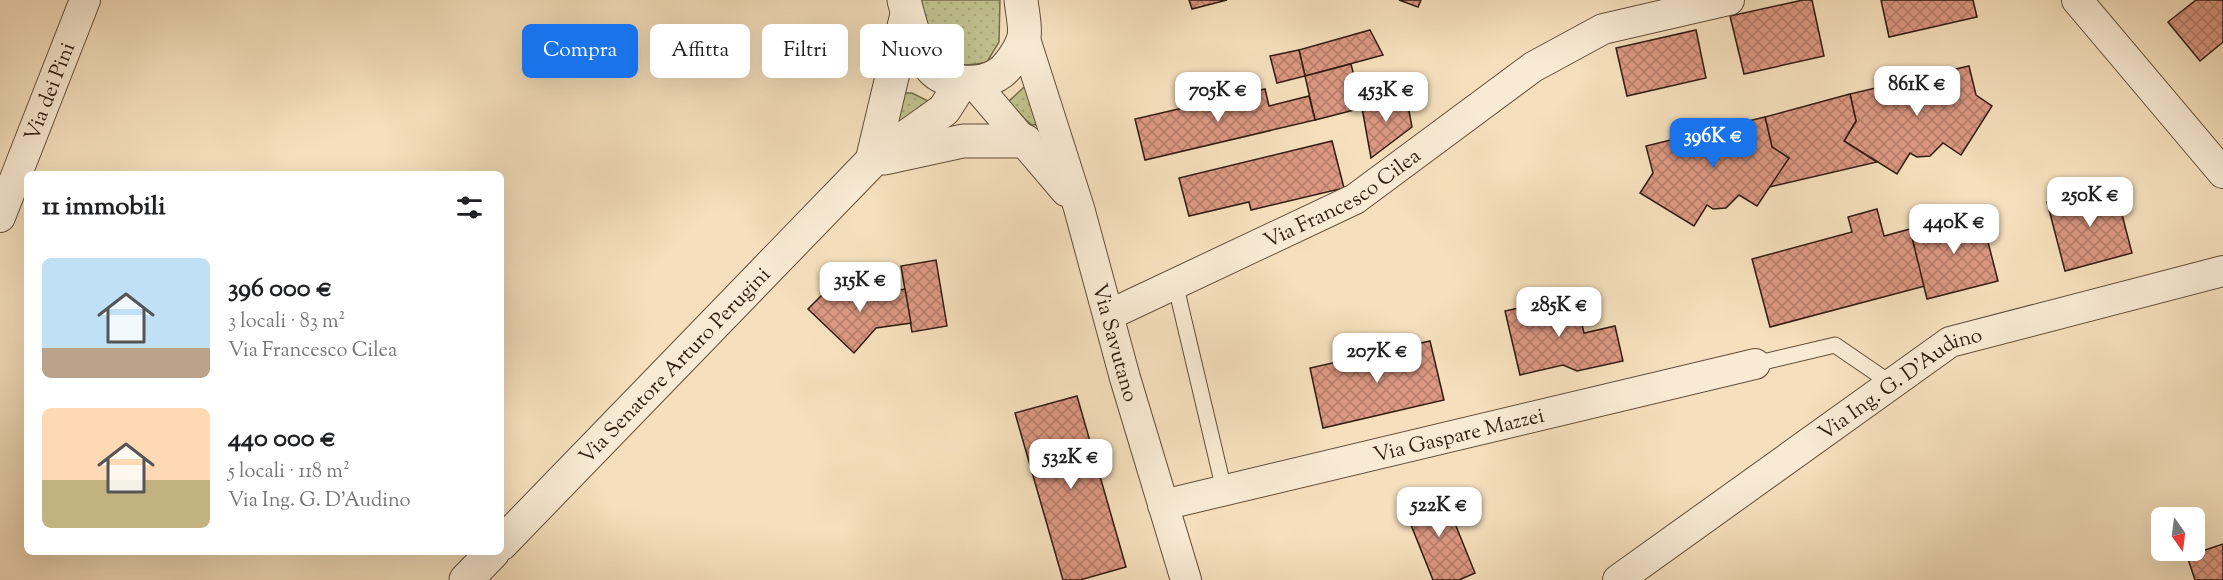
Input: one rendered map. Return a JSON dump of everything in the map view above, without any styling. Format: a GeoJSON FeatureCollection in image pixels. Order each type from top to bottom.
{"type":"FeatureCollection","features":[{"type":"Feature","properties":{"kind":"street","name":"Via dei Pini"},"geometry":{"type":"LineString","coordinates":[[0,217],[85,0]]}},
{"type":"Feature","properties":{"kind":"street"},"geometry":{"type":"LineString","coordinates":[[906,6],[918,45],[933,70],[950,81],[967,81],[998,75],[1014,57],[1024,36],[1021,0]]}},
{"type":"Feature","properties":{"kind":"street","name":"Via Francesco Cilea"},"geometry":{"type":"LineString","coordinates":[[1108,315],[1355,199],[1533,68],[1603,29],[1729,0]]}},
{"type":"Feature","properties":{"kind":"street"},"geometry":{"type":"LineString","coordinates":[[2077,0],[2223,173]]}},
{"type":"Feature","properties":{"kind":"street"},"geometry":{"type":"LineString","coordinates":[[906,6],[872,161],[963,141],[1025,141]]}},
{"type":"Feature","properties":{"kind":"street","name":"Via Savutano"},"geometry":{"type":"LineString","coordinates":[[1024,36],[1079,208],[1186,580]]}},
{"type":"Feature","properties":{"kind":"street"},"geometry":{"type":"LineString","coordinates":[[967,81],[1025,141],[1079,208]]}},
{"type":"Feature","properties":{"kind":"street","name":"Via Senatore Arturo Perugini"},"geometry":{"type":"LineString","coordinates":[[504,541],[872,161],[944,110],[967,81]]}},
{"type":"Feature","properties":{"kind":"street","name":"Via Ing. G. D'Audino"},"geometry":{"type":"LineString","coordinates":[[1618,580],[1950,342],[2223,271]]}},
{"type":"Feature","properties":{"kind":"street","name":"Via Gaspare Mazzei"},"geometry":{"type":"LineString","coordinates":[[1163,505],[1755,364]]}},
{"type":"Feature","properties":{"kind":"street"},"geometry":{"type":"LineString","coordinates":[[466,580],[490,555]]}},
{"type":"Feature","properties":{"kind":"lane"},"geometry":{"type":"LineString","coordinates":[[1175,283],[1224,490]]}},
{"type":"Feature","properties":{"kind":"lane"},"geometry":{"type":"LineString","coordinates":[[1755,364],[1835,345],[1892,384]]}},
{"type":"Feature","properties":{"kind":"green space"},"geometry":{"type":"Polygon","coordinates":[[[921,0],[1000,0],[999,42],[987,62],[964,65],[964,24],[926,24],[921,0]]]}},
{"type":"Feature","properties":{"kind":"green space"},"geometry":{"type":"Polygon","coordinates":[[[1033,79],[1044,124],[1032,125],[1011,108],[1009,101],[1033,79]]]}},
{"type":"Feature","properties":{"kind":"green space"},"geometry":{"type":"Polygon","coordinates":[[[905,93],[912,93],[932,103],[903,125],[897,121],[905,93]]]}},
{"type":"Feature","properties":{"kind":"building"},"geometry":{"type":"Polygon","coordinates":[[[1189,0],[1227,0],[1192,9],[1189,0]]]}},
{"type":"Feature","properties":{"kind":"building"},"geometry":{"type":"Polygon","coordinates":[[[1399,0],[1421,0],[1418,7],[1399,0]]]}},
{"type":"Feature","properties":{"kind":"building"},"geometry":{"type":"Polygon","coordinates":[[[1812,0],[1824,56],[1744,74],[1730,16],[1812,0]]]}},
{"type":"Feature","properties":{"kind":"building"},"geometry":{"type":"Polygon","coordinates":[[[1881,0],[1973,0],[1977,17],[1889,37],[1881,0]]]}},
{"type":"Feature","properties":{"kind":"building"},"geometry":{"type":"Polygon","coordinates":[[[2196,0],[2223,0],[2223,42],[2200,61],[2168,22],[2196,0]]]}},
{"type":"Feature","properties":{"kind":"building"},"geometry":{"type":"Polygon","coordinates":[[[1370,30],[1383,55],[1305,76],[1299,50],[1370,30]]]}},
{"type":"Feature","properties":{"kind":"building"},"geometry":{"type":"Polygon","coordinates":[[[1696,30],[1706,78],[1627,96],[1616,48],[1696,30]]]}},
{"type":"Feature","properties":{"kind":"building"},"geometry":{"type":"Polygon","coordinates":[[[1299,50],[1305,76],[1277,83],[1270,56],[1299,50]]]}},
{"type":"Feature","properties":{"kind":"building"},"geometry":{"type":"Polygon","coordinates":[[[1351,64],[1362,108],[1315,120],[1305,76],[1351,64]]]}},
{"type":"Feature","properties":{"kind":"building"},"geometry":{"type":"Polygon","coordinates":[[[1969,66],[1976,95],[1992,106],[1961,155],[1943,143],[1930,156],[1917,157],[1910,153],[1897,174],[1844,141],[1856,121],[1850,94],[1969,66]]]}},
{"type":"Feature","properties":{"kind":"building"},"geometry":{"type":"Polygon","coordinates":[[[1265,89],[1269,106],[1309,96],[1315,120],[1145,160],[1135,119],[1265,89]]]}},
{"type":"Feature","properties":{"kind":"building"},"geometry":{"type":"Polygon","coordinates":[[[1850,94],[1856,121],[1844,141],[1877,162],[1769,187],[1789,158],[1772,147],[1765,117],[1850,94]]]}},
{"type":"Feature","properties":{"kind":"building"},"geometry":{"type":"Polygon","coordinates":[[[1406,95],[1412,127],[1371,158],[1362,108],[1406,95]]]}},
{"type":"Feature","properties":{"kind":"building"},"geometry":{"type":"Polygon","coordinates":[[[1765,117],[1772,147],[1789,158],[1757,206],[1739,195],[1726,208],[1713,209],[1707,205],[1694,226],[1640,193],[1653,173],[1646,146],[1765,117]]]}},
{"type":"Feature","properties":{"kind":"building"},"geometry":{"type":"Polygon","coordinates":[[[1332,141],[1344,188],[1251,210],[1249,202],[1189,216],[1179,178],[1332,141]]]}},
{"type":"Feature","properties":{"kind":"building"},"geometry":{"type":"Polygon","coordinates":[[[2114,184],[2132,253],[2065,271],[2047,202],[2114,184]]]}},
{"type":"Feature","properties":{"kind":"building"},"geometry":{"type":"Polygon","coordinates":[[[1877,209],[1884,236],[1910,229],[1925,286],[1770,327],[1752,259],[1852,232],[1848,217],[1877,209]]]}},
{"type":"Feature","properties":{"kind":"building"},"geometry":{"type":"Polygon","coordinates":[[[1980,211],[1998,281],[1927,299],[1910,229],[1980,211]]]}},
{"type":"Feature","properties":{"kind":"building"},"geometry":{"type":"Polygon","coordinates":[[[936,260],[947,326],[912,332],[901,266],[936,260]]]}},
{"type":"Feature","properties":{"kind":"building"},"geometry":{"type":"Polygon","coordinates":[[[836,281],[853,297],[905,289],[911,323],[876,328],[854,353],[808,309],[836,281]]]}},
{"type":"Feature","properties":{"kind":"building"},"geometry":{"type":"Polygon","coordinates":[[[1575,295],[1584,333],[1615,326],[1623,361],[1577,371],[1563,365],[1520,375],[1505,311],[1575,295]]]}},
{"type":"Feature","properties":{"kind":"building"},"geometry":{"type":"Polygon","coordinates":[[[1430,341],[1444,400],[1323,428],[1310,368],[1430,341]]]}},
{"type":"Feature","properties":{"kind":"building"},"geometry":{"type":"Polygon","coordinates":[[[1077,396],[1126,567],[1080,580],[1063,580],[1015,413],[1077,396]]]}},
{"type":"Feature","properties":{"kind":"building"},"geometry":{"type":"Polygon","coordinates":[[[1441,489],[1475,573],[1459,580],[1433,580],[1403,505],[1441,489]]]}},
{"type":"Feature","properties":{"kind":"building"},"geometry":{"type":"Polygon","coordinates":[[[2223,544],[2223,580],[2195,580],[2189,561],[2205,561],[2205,550],[2223,544]]]}}]}
